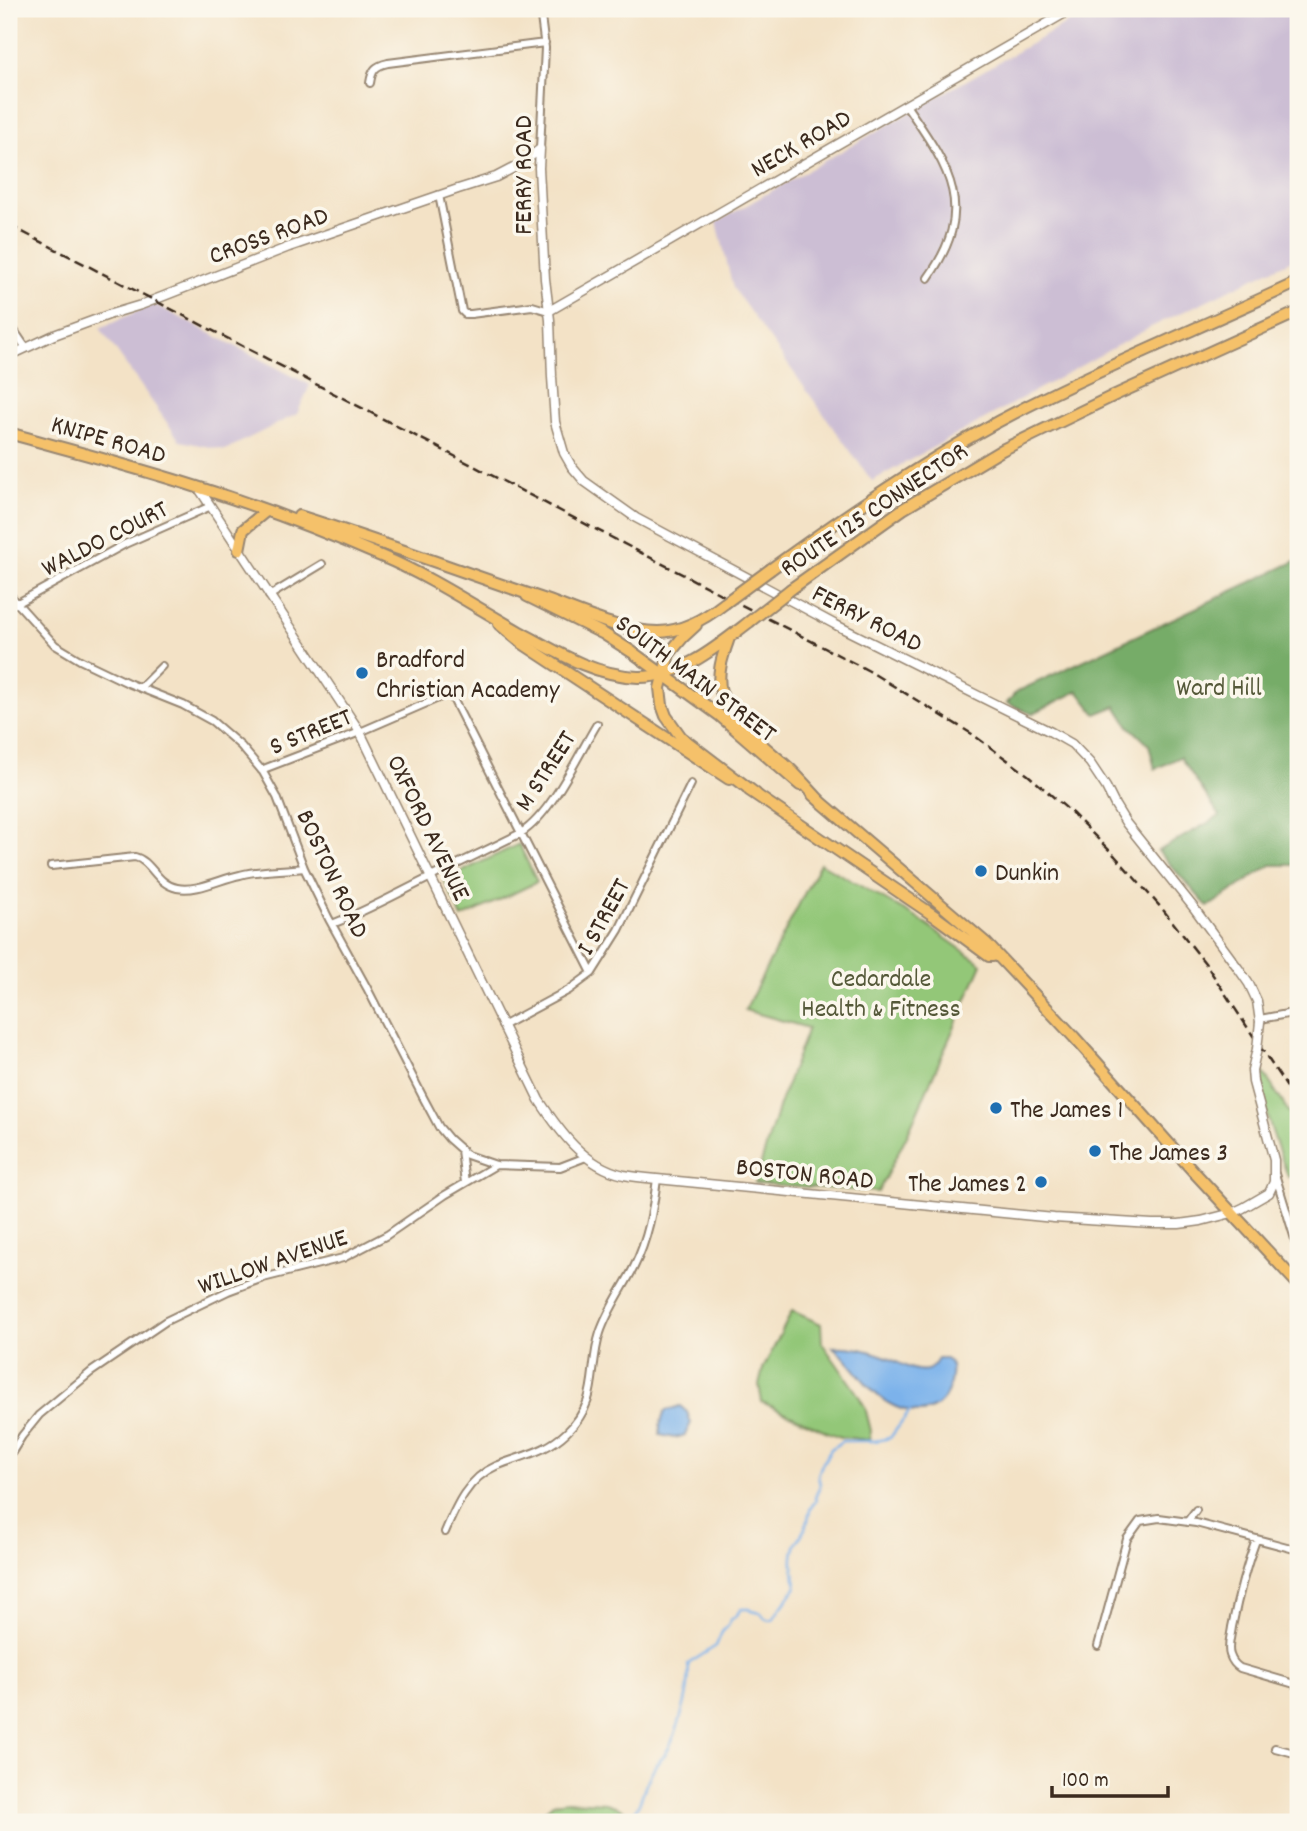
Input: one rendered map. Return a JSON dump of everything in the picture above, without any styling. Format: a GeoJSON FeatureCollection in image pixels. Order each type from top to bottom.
{"type":"FeatureCollection","features":[{"type":"Feature","properties":{"kind":"main road","name":"ROUTE 125 CONNECTOR"},"geometry":{"type":"LineString","coordinates":[[520,591],[646,632],[664,632],[700,620],[855,509],[957,445],[1045,397],[1298,282]]}},
{"type":"Feature","properties":{"kind":"main road","name":"ROUTE 125 CONNECTOR"},"geometry":{"type":"LineString","coordinates":[[480,609],[565,657],[592,668],[636,677],[662,674],[692,661],[729,638],[791,589],[903,509],[1002,450],[1093,405],[1298,312]]}},
{"type":"Feature","properties":{"kind":"main road","name":"KNIPE ROAD"},"geometry":{"type":"LineString","coordinates":[[9,433],[198,487]]}},
{"type":"Feature","properties":{"kind":"main road","name":"SOUTH MAIN STREET"},"geometry":{"type":"LineString","coordinates":[[198,487],[290,519],[383,556],[480,609],[522,643],[756,794],[989,956],[996,955]]}},
{"type":"Feature","properties":{"kind":"main road","name":"SOUTH MAIN STREET"},"geometry":{"type":"LineString","coordinates":[[239,501],[264,505],[374,539],[520,591],[534,601],[604,634],[719,715],[974,932],[1074,1037],[1298,1284]]}},
{"type":"Feature","properties":{"kind":"main road"},"geometry":{"type":"LineString","coordinates":[[239,550],[243,530],[266,511]]}},
{"type":"Feature","properties":{"kind":"main road"},"geometry":{"type":"LineString","coordinates":[[700,620],[669,654],[660,688],[662,705],[681,737],[756,794]]}},
{"type":"Feature","properties":{"kind":"main road"},"geometry":{"type":"LineString","coordinates":[[729,638],[719,674],[726,704],[745,728],[820,801]]}},
{"type":"Feature","properties":{"kind":"street","name":"FERRY ROAD"},"geometry":{"type":"LineString","coordinates":[[540,9],[545,43],[539,168],[545,279],[555,422],[564,453],[572,467],[584,481],[636,518],[836,625],[1072,744],[1090,763],[1126,823],[1194,908],[1249,984],[1257,1001],[1260,1021],[1252,1070],[1253,1082],[1275,1172]]}},
{"type":"Feature","properties":{"kind":"street","name":"NECK ROAD"},"geometry":{"type":"LineString","coordinates":[[549,311],[1073,9]]}},
{"type":"Feature","properties":{"kind":"street"},"geometry":{"type":"LineString","coordinates":[[370,83],[371,72],[377,66],[405,60],[545,43]]}},
{"type":"Feature","properties":{"kind":"street"},"geometry":{"type":"LineString","coordinates":[[906,105],[932,144],[953,189],[954,225],[939,263],[929,278]]}},
{"type":"Feature","properties":{"kind":"street","name":"CROSS ROAD"},"geometry":{"type":"LineString","coordinates":[[9,356],[100,318],[289,247],[496,177],[521,164],[540,149]]}},
{"type":"Feature","properties":{"kind":"street"},"geometry":{"type":"LineString","coordinates":[[439,195],[462,312],[471,314],[531,306],[549,311]]}},
{"type":"Feature","properties":{"kind":"street"},"geometry":{"type":"LineString","coordinates":[[9,323],[26,348]]}},
{"type":"Feature","properties":{"kind":"street","name":"OXFORD AVENUE"},"geometry":{"type":"LineString","coordinates":[[198,487],[360,732],[539,1100],[554,1124],[573,1146],[600,1166],[625,1175]]}},
{"type":"Feature","properties":{"kind":"street","name":"WALDO COURT"},"geometry":{"type":"LineString","coordinates":[[16,604],[117,548],[211,506]]}},
{"type":"Feature","properties":{"kind":"street"},"geometry":{"type":"LineString","coordinates":[[269,596],[322,564]]}},
{"type":"Feature","properties":{"kind":"street","name":"BOSTON ROAD"},"geometry":{"type":"LineString","coordinates":[[9,594],[55,645],[68,654],[140,688],[183,705],[212,722],[241,746],[261,770],[277,797],[304,868],[332,924],[439,1127],[449,1139],[467,1155],[496,1166],[560,1167],[586,1157]]}},
{"type":"Feature","properties":{"kind":"street"},"geometry":{"type":"LineString","coordinates":[[140,688],[162,666]]}},
{"type":"Feature","properties":{"kind":"street","name":"S STREET"},"geometry":{"type":"LineString","coordinates":[[261,770],[360,732],[450,693],[521,834]]}},
{"type":"Feature","properties":{"kind":"street","name":"M STREET"},"geometry":{"type":"LineString","coordinates":[[332,924],[381,903],[521,834],[538,819],[550,803],[597,724]]}},
{"type":"Feature","properties":{"kind":"street","name":"I STREET"},"geometry":{"type":"LineString","coordinates":[[502,1026],[569,990],[592,973],[614,939],[691,784]]}},
{"type":"Feature","properties":{"kind":"street"},"geometry":{"type":"LineString","coordinates":[[521,834],[592,973]]}},
{"type":"Feature","properties":{"kind":"street"},"geometry":{"type":"LineString","coordinates":[[51,866],[135,856],[144,861],[160,880],[178,889],[209,884],[240,874],[304,868]]}},
{"type":"Feature","properties":{"kind":"street"},"geometry":{"type":"LineString","coordinates":[[1260,1021],[1298,1012]]}},
{"type":"Feature","properties":{"kind":"street"},"geometry":{"type":"LineString","coordinates":[[461,1150],[465,1183]]}},
{"type":"Feature","properties":{"kind":"street","name":"WILLOW AVENUE"},"geometry":{"type":"LineString","coordinates":[[9,1457],[39,1415],[92,1372],[166,1321],[228,1291],[263,1278],[343,1258],[368,1247],[445,1195],[496,1166]]}},
{"type":"Feature","properties":{"kind":"street"},"geometry":{"type":"LineString","coordinates":[[1232,1213],[1269,1193],[1273,1187],[1275,1172]]}},
{"type":"Feature","properties":{"kind":"street"},"geometry":{"type":"LineString","coordinates":[[1275,1172],[1298,1249]]}},
{"type":"Feature","properties":{"kind":"street","name":"BOSTON ROAD"},"geometry":{"type":"LineString","coordinates":[[625,1175],[963,1210],[1128,1223],[1179,1224],[1232,1213]]}},
{"type":"Feature","properties":{"kind":"street"},"geometry":{"type":"LineString","coordinates":[[445,1532],[456,1505],[473,1483],[495,1467],[550,1446],[570,1430],[586,1407],[593,1382],[599,1336],[643,1245],[653,1211],[657,1179]]}},
{"type":"Feature","properties":{"kind":"street"},"geometry":{"type":"LineString","coordinates":[[1187,1522],[1196,1510]]}},
{"type":"Feature","properties":{"kind":"street"},"geometry":{"type":"LineString","coordinates":[[1098,1646],[1127,1539],[1140,1521],[1160,1518],[1187,1522],[1298,1550]]}},
{"type":"Feature","properties":{"kind":"street"},"geometry":{"type":"LineString","coordinates":[[1256,1540],[1238,1599],[1229,1643],[1231,1658],[1240,1668],[1298,1685]]}},
{"type":"Feature","properties":{"kind":"street"},"geometry":{"type":"LineString","coordinates":[[1275,1748],[1298,1754]]}},
{"type":"Feature","properties":{"kind":"shaded area"},"geometry":{"type":"Polygon","coordinates":[[[1092,9],[1298,9],[1298,257],[1151,327],[872,481],[733,288],[717,222],[1092,9]]]}},
{"type":"Feature","properties":{"kind":"shaded area"},"geometry":{"type":"Polygon","coordinates":[[[154,304],[310,385],[297,414],[225,450],[180,441],[100,328],[154,304]]]}},
{"type":"Feature","properties":{"kind":"green space","name":"Ward Hill"},"geometry":{"type":"Polygon","coordinates":[[[1298,560],[1298,865],[1271,865],[1208,907],[1158,851],[1220,816],[1180,757],[1155,769],[1149,745],[1129,726],[1116,706],[1096,714],[1078,691],[1032,714],[1007,703],[1016,692],[1298,560]]]}},
{"type":"Feature","properties":{"kind":"green space"},"geometry":{"type":"Polygon","coordinates":[[[519,844],[537,882],[462,918],[444,880],[519,844]]]}},
{"type":"Feature","properties":{"kind":"green space","name":"Cedardale Health & Fitness"},"geometry":{"type":"Polygon","coordinates":[[[820,863],[917,918],[982,964],[908,1133],[878,1192],[755,1183],[779,1105],[808,1028],[745,1010],[820,863]]]}},
{"type":"Feature","properties":{"kind":"green space"},"geometry":{"type":"Polygon","coordinates":[[[1261,1069],[1298,1126],[1298,1170],[1288,1177],[1266,1110],[1261,1069]]]}},
{"type":"Feature","properties":{"kind":"green space"},"geometry":{"type":"Polygon","coordinates":[[[792,1311],[821,1324],[822,1343],[865,1407],[871,1431],[869,1440],[841,1437],[762,1402],[759,1385],[763,1369],[792,1311]]]}},
{"type":"Feature","properties":{"kind":"green space"},"geometry":{"type":"Polygon","coordinates":[[[554,1803],[606,1803],[621,1808],[636,1822],[540,1822],[541,1814],[554,1803]]]}},
{"type":"Feature","properties":{"kind":"water"},"geometry":{"type":"Polygon","coordinates":[[[833,1347],[872,1352],[910,1368],[922,1370],[931,1368],[938,1358],[945,1358],[951,1369],[949,1388],[939,1404],[925,1411],[916,1412],[896,1407],[877,1395],[833,1347]]]}},
{"type":"Feature","properties":{"kind":"water"},"geometry":{"type":"Polygon","coordinates":[[[680,1406],[687,1412],[691,1423],[685,1435],[675,1438],[660,1435],[665,1411],[680,1406]]]}},
{"type":"Feature","properties":{"kind":"waterway"},"geometry":{"type":"LineString","coordinates":[[629,1822],[652,1772],[664,1756],[679,1724],[688,1685],[688,1664],[716,1646],[730,1620],[741,1609],[749,1609],[761,1613],[767,1619],[773,1619],[796,1587],[793,1562],[796,1544],[816,1501],[820,1485],[818,1475],[831,1449],[842,1441],[890,1438],[910,1411]]}},
{"type":"Feature","properties":{"kind":"railway"},"geometry":{"type":"LineString","coordinates":[[9,225],[869,671],[972,734],[1028,775],[1072,813],[1164,911],[1205,963],[1298,1104]]}},
{"type":"Feature","properties":{"kind":"place","name":"Bradford Christian Academy"},"geometry":{"type":"Point","coordinates":[362,673]}},
{"type":"Feature","properties":{"kind":"place","name":"Dunkin"},"geometry":{"type":"Point","coordinates":[981,871]}},
{"type":"Feature","properties":{"kind":"place","name":"The James 1"},"geometry":{"type":"Point","coordinates":[996,1108]}},
{"type":"Feature","properties":{"kind":"place","name":"The James 3"},"geometry":{"type":"Point","coordinates":[1095,1151]}},
{"type":"Feature","properties":{"kind":"place","name":"The James 2"},"geometry":{"type":"Point","coordinates":[1041,1182]}}]}
